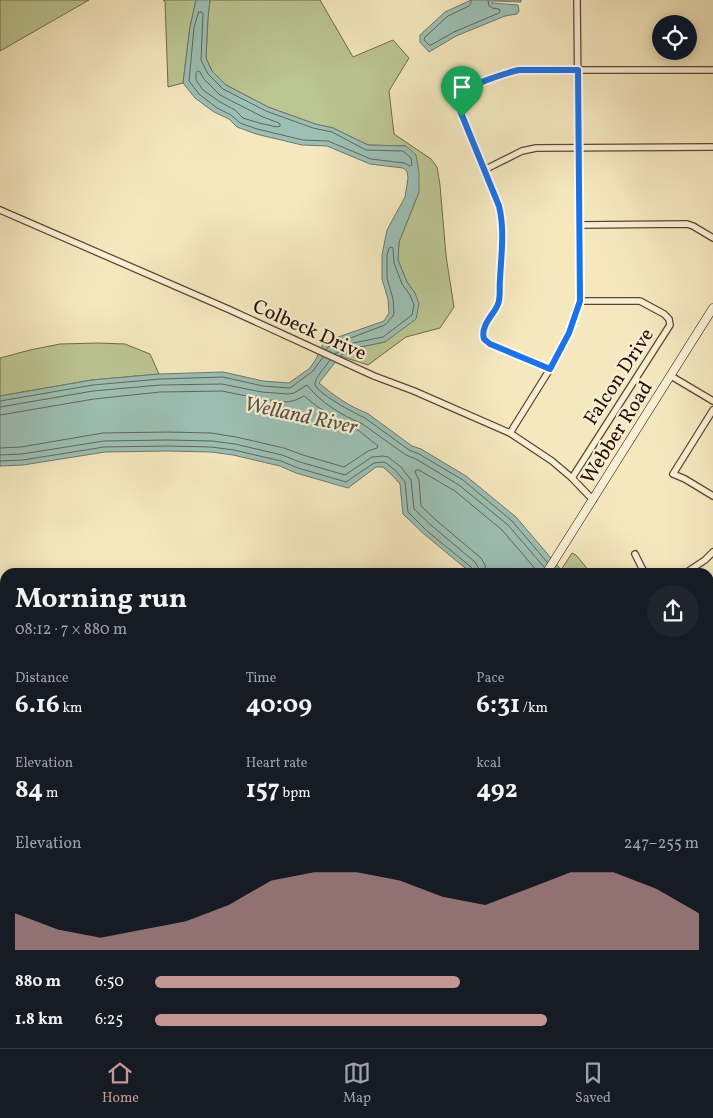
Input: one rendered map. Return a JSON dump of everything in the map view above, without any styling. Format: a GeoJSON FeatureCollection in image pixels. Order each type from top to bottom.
{"type":"FeatureCollection","features":[{"type":"Feature","properties":{"kind":"main road","name":"Webber Road"},"geometry":{"type":"LineString","coordinates":[[550,568],[713,308]]}},
{"type":"Feature","properties":{"kind":"street"},"geometry":{"type":"LineString","coordinates":[[510,433],[550,369],[569,333],[580,301],[578,0]]}},
{"type":"Feature","properties":{"kind":"street"},"geometry":{"type":"LineString","coordinates":[[550,369],[490,344],[484,339],[483,331],[498,303],[501,215],[459,108],[459,96],[466,89],[482,82],[511,71],[519,70],[713,70]]}},
{"type":"Feature","properties":{"kind":"street"},"geometry":{"type":"LineString","coordinates":[[484,170],[522,151],[536,148],[713,147]]}},
{"type":"Feature","properties":{"kind":"street","name":"Colbeck Drive"},"geometry":{"type":"LineString","coordinates":[[0,210],[220,306],[374,376],[414,391],[510,433],[552,461],[572,478],[592,500]]}},
{"type":"Feature","properties":{"kind":"street"},"geometry":{"type":"LineString","coordinates":[[579,225],[686,224],[713,238]]}},
{"type":"Feature","properties":{"kind":"street","name":"Falcon Drive"},"geometry":{"type":"LineString","coordinates":[[572,478],[670,325],[669,319],[664,314],[640,301],[580,301]]}},
{"type":"Feature","properties":{"kind":"street"},"geometry":{"type":"LineString","coordinates":[[670,376],[713,401]]}},
{"type":"Feature","properties":{"kind":"street"},"geometry":{"type":"LineString","coordinates":[[713,410],[674,474],[713,496]]}},
{"type":"Feature","properties":{"kind":"street"},"geometry":{"type":"LineString","coordinates":[[693,568],[706,560],[713,552]]}},
{"type":"Feature","properties":{"kind":"street"},"geometry":{"type":"LineString","coordinates":[[635,554],[642,568]]}},
{"type":"Feature","properties":{"kind":"green space"},"geometry":{"type":"Polygon","coordinates":[[[0,0],[89,0],[0,51],[0,0]]]}},
{"type":"Feature","properties":{"kind":"green space"},"geometry":{"type":"Polygon","coordinates":[[[163,0],[196,0],[190,27],[183,83],[168,87],[165,1],[163,0]]]}},
{"type":"Feature","properties":{"kind":"green space"},"geometry":{"type":"Polygon","coordinates":[[[210,0],[320,0],[353,57],[393,40],[409,58],[389,91],[394,134],[431,159],[437,167],[446,256],[454,307],[440,328],[406,337],[368,365],[340,356],[355,348],[385,342],[415,293],[407,282],[398,260],[399,242],[419,192],[406,146],[368,145],[333,128],[315,124],[268,107],[226,85],[212,71],[206,58],[210,0]]]}},
{"type":"Feature","properties":{"kind":"green space"},"geometry":{"type":"Polygon","coordinates":[[[60,344],[125,344],[150,354],[159,374],[92,380],[0,396],[0,358],[60,344]]]}},
{"type":"Feature","properties":{"kind":"green space"},"geometry":{"type":"Polygon","coordinates":[[[572,553],[587,568],[562,568],[572,553]]]}},
{"type":"Feature","properties":{"kind":"water","name":"Welland River"},"geometry":{"type":"Polygon","coordinates":[[[196,0],[210,0],[206,58],[212,71],[226,85],[268,107],[315,124],[333,128],[368,145],[406,146],[416,155],[419,173],[419,192],[399,242],[398,260],[419,304],[416,319],[385,342],[355,348],[340,356],[319,383],[342,400],[367,413],[412,446],[421,449],[466,476],[516,517],[560,568],[465,568],[403,514],[400,484],[383,467],[376,467],[348,488],[296,473],[280,466],[211,452],[105,452],[23,465],[0,466],[0,396],[92,380],[159,374],[223,372],[263,381],[289,383],[310,368],[324,342],[384,321],[389,313],[388,299],[382,279],[382,255],[387,230],[405,197],[408,178],[407,171],[403,168],[370,164],[327,146],[302,145],[256,134],[237,127],[229,119],[214,112],[195,98],[183,83],[190,27],[196,0]]]}},
{"type":"Feature","properties":{"kind":"water"},"geometry":{"type":"Polygon","coordinates":[[[471,0],[521,0],[521,2],[493,1],[492,3],[518,5],[519,11],[517,14],[505,16],[456,36],[429,52],[420,42],[420,35],[445,12],[471,0]]]}},
{"type":"Feature","properties":{"kind":"route"},"geometry":{"type":"LineString","coordinates":[[578,70],[580,301],[569,333],[550,369],[490,344],[484,339],[483,331],[498,303],[501,215],[462,117],[458,102],[459,96],[466,89],[511,71],[578,70]]}}]}
